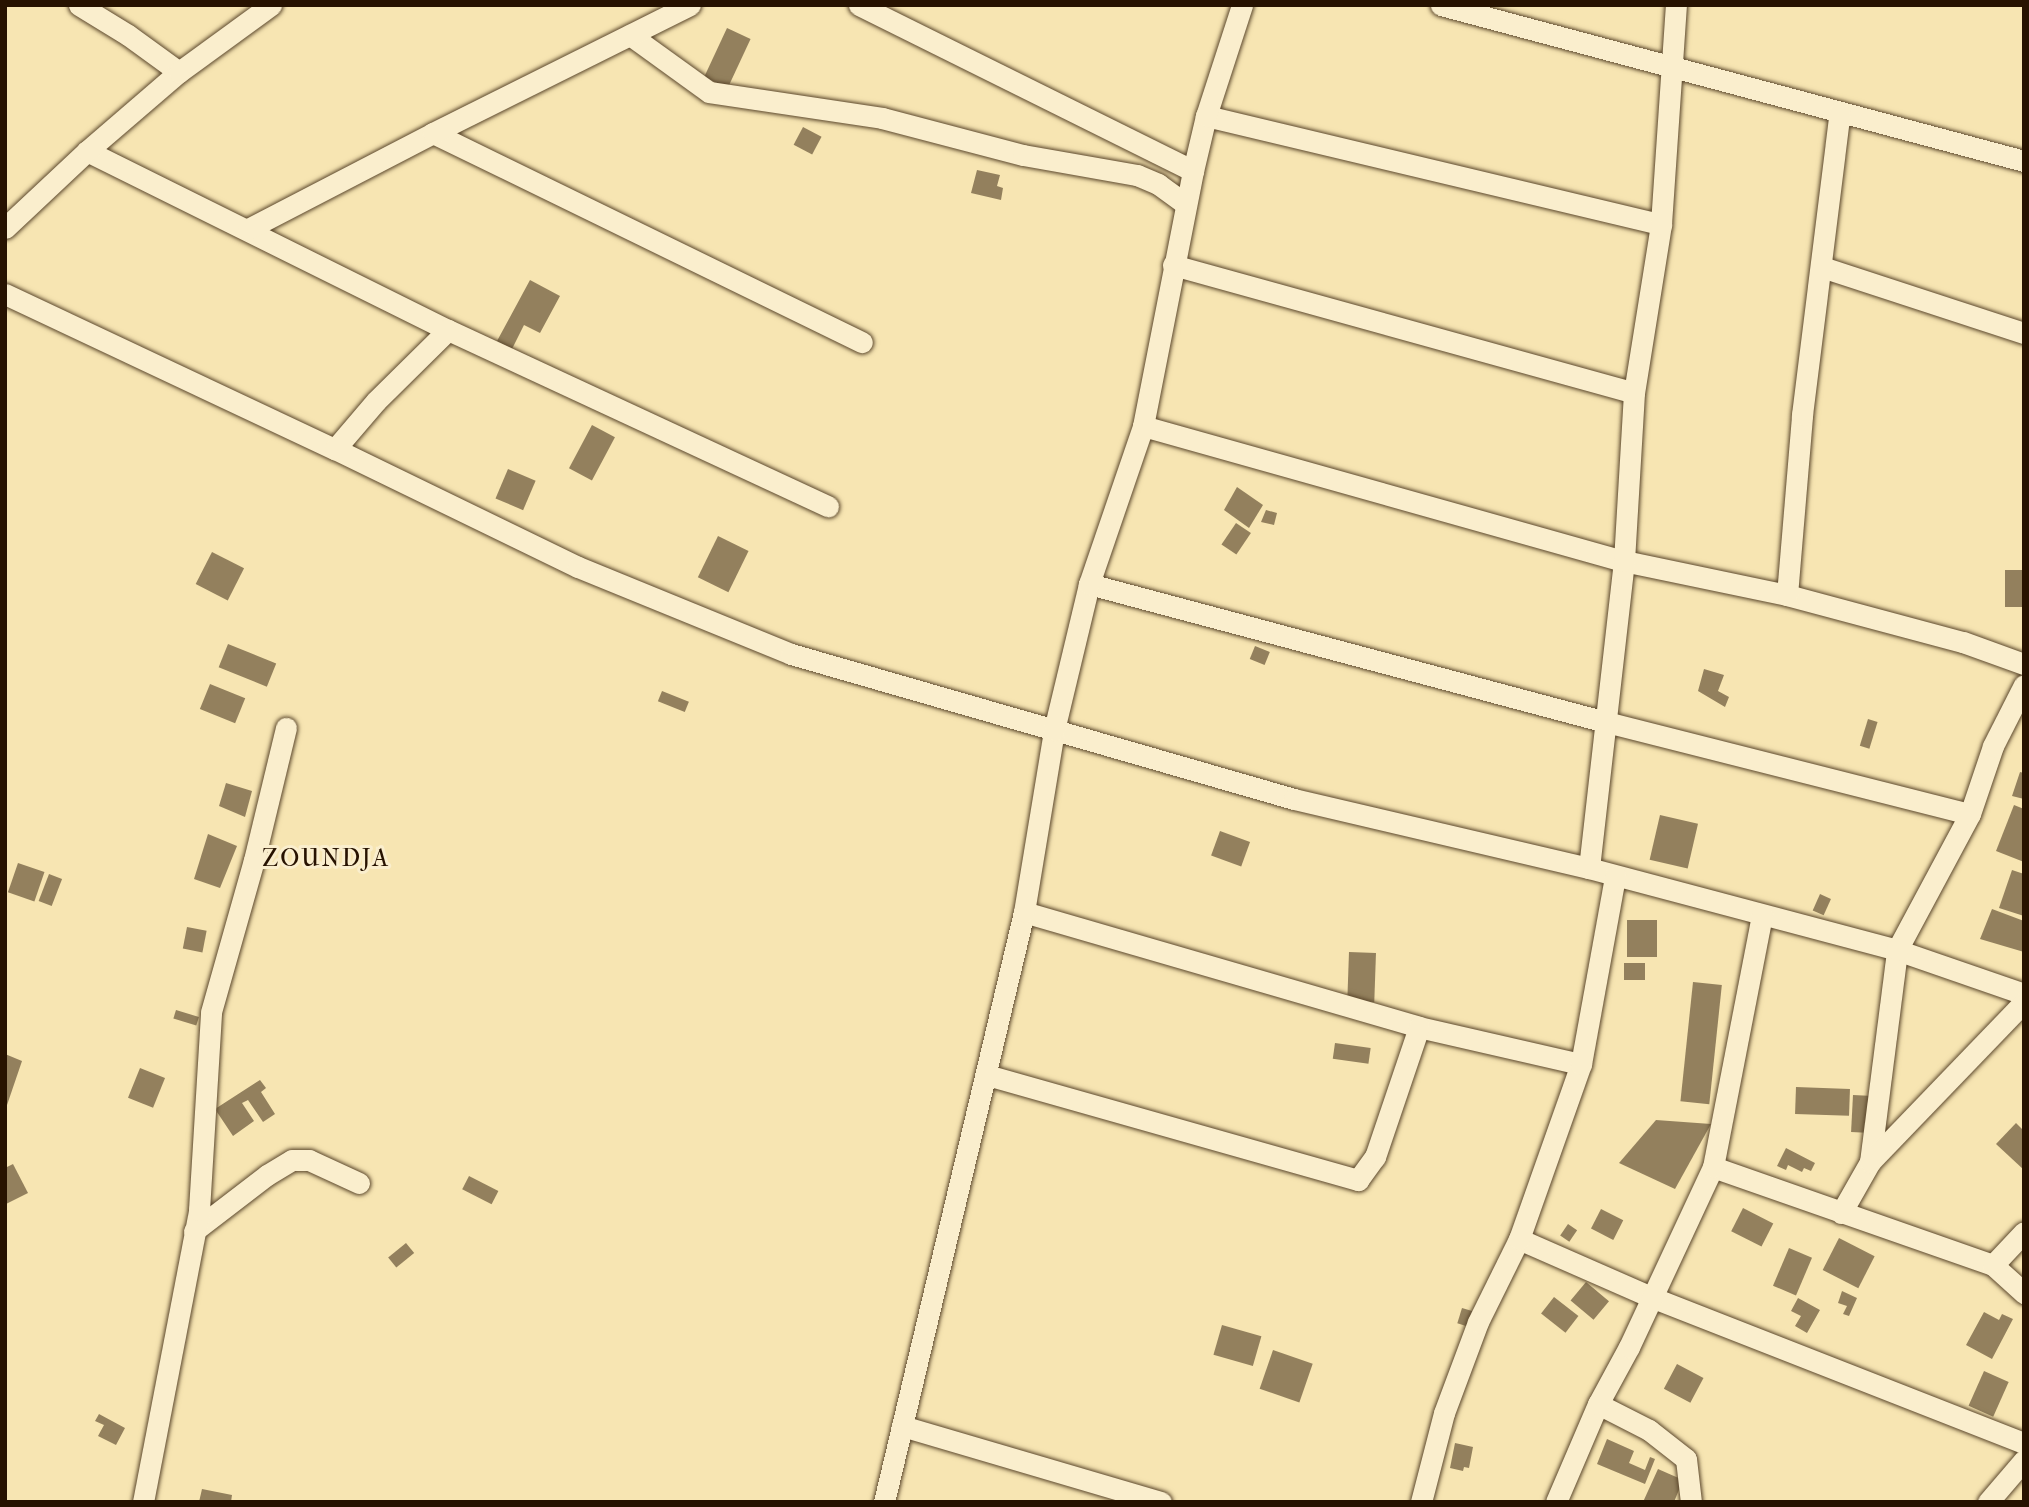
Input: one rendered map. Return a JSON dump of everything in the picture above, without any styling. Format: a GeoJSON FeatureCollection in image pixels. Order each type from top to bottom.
{"type":"FeatureCollection","features":[{"type":"Feature","properties":{"kind":"street"},"geometry":{"type":"LineString","coordinates":[[79,5],[128,35],[179,72]]}},
{"type":"Feature","properties":{"kind":"street"},"geometry":{"type":"LineString","coordinates":[[5,228],[87,150],[179,72],[271,5]]}},
{"type":"Feature","properties":{"kind":"street"},"geometry":{"type":"LineString","coordinates":[[248,229],[433,133],[691,5]]}},
{"type":"Feature","properties":{"kind":"street"},"geometry":{"type":"LineString","coordinates":[[859,5],[1193,171]]}},
{"type":"Feature","properties":{"kind":"street"},"geometry":{"type":"LineString","coordinates":[[884,1502],[1024,912],[1054,730],[1089,584],[1143,426],[1193,171],[1206,116],[1242,5]]}},
{"type":"Feature","properties":{"kind":"street"},"geometry":{"type":"LineString","coordinates":[[1441,5],[2024,161]]}},
{"type":"Feature","properties":{"kind":"street"},"geometry":{"type":"LineString","coordinates":[[1589,868],[1624,561],[1634,393],[1661,224],[1676,5]]}},
{"type":"Feature","properties":{"kind":"street"},"geometry":{"type":"LineString","coordinates":[[631,35],[709,92],[736,99],[882,118],[1023,155],[1138,175],[1158,184],[1186,204]]}},
{"type":"Feature","properties":{"kind":"street"},"geometry":{"type":"LineString","coordinates":[[1787,595],[1802,415],[1840,112]]}},
{"type":"Feature","properties":{"kind":"street"},"geometry":{"type":"LineString","coordinates":[[1206,116],[1661,224]]}},
{"type":"Feature","properties":{"kind":"street"},"geometry":{"type":"LineString","coordinates":[[433,133],[862,342]]}},
{"type":"Feature","properties":{"kind":"street"},"geometry":{"type":"LineString","coordinates":[[87,150],[448,330],[828,506]]}},
{"type":"Feature","properties":{"kind":"street"},"geometry":{"type":"LineString","coordinates":[[1173,265],[1634,393]]}},
{"type":"Feature","properties":{"kind":"street"},"geometry":{"type":"LineString","coordinates":[[1822,267],[2024,333]]}},
{"type":"Feature","properties":{"kind":"street"},"geometry":{"type":"LineString","coordinates":[[5,294],[578,567],[791,654],[1294,799],[1589,868],[1897,950],[2024,994]]}},
{"type":"Feature","properties":{"kind":"street"},"geometry":{"type":"LineString","coordinates":[[335,449],[376,401],[448,330]]}},
{"type":"Feature","properties":{"kind":"street"},"geometry":{"type":"LineString","coordinates":[[1143,426],[1624,561],[1787,595],[1963,642],[2024,664]]}},
{"type":"Feature","properties":{"kind":"street"},"geometry":{"type":"LineString","coordinates":[[1089,584],[1606,722],[1970,814]]}},
{"type":"Feature","properties":{"kind":"street"},"geometry":{"type":"LineString","coordinates":[[1870,1162],[1897,950],[1970,814],[1993,746],[2024,685]]}},
{"type":"Feature","properties":{"kind":"street"},"geometry":{"type":"LineString","coordinates":[[143,1502],[194,1231],[203,1166],[203,1106],[211,1012],[254,860],[286,728]]}},
{"type":"Feature","properties":{"kind":"street"},"geometry":{"type":"LineString","coordinates":[[1420,1502],[1444,1413],[1478,1322],[1519,1239],[1581,1064],[1615,876]]}},
{"type":"Feature","properties":{"kind":"street"},"geometry":{"type":"LineString","coordinates":[[1024,912],[1419,1027],[1581,1064]]}},
{"type":"Feature","properties":{"kind":"street"},"geometry":{"type":"LineString","coordinates":[[1556,1502],[1598,1405],[1713,1167],[1762,915]]}},
{"type":"Feature","properties":{"kind":"street"},"geometry":{"type":"LineString","coordinates":[[1841,1213],[1870,1162],[2024,1002]]}},
{"type":"Feature","properties":{"kind":"street"},"geometry":{"type":"LineString","coordinates":[[987,1075],[1358,1180],[1375,1157],[1419,1027]]}},
{"type":"Feature","properties":{"kind":"street"},"geometry":{"type":"LineString","coordinates":[[194,1231],[267,1175],[292,1160],[309,1160],[359,1183]]}},
{"type":"Feature","properties":{"kind":"street"},"geometry":{"type":"LineString","coordinates":[[1713,1167],[1993,1265],[2024,1293]]}},
{"type":"Feature","properties":{"kind":"street"},"geometry":{"type":"LineString","coordinates":[[1993,1265],[2024,1232]]}},
{"type":"Feature","properties":{"kind":"street"},"geometry":{"type":"LineString","coordinates":[[1519,1239],[1651,1297],[2024,1443]]}},
{"type":"Feature","properties":{"kind":"street"},"geometry":{"type":"LineString","coordinates":[[1598,1405],[1649,1430],[1686,1459],[1691,1502]]}},
{"type":"Feature","properties":{"kind":"street"},"geometry":{"type":"LineString","coordinates":[[902,1426],[1161,1502]]}},
{"type":"Feature","properties":{"kind":"street"},"geometry":{"type":"LineString","coordinates":[[1988,1502],[2024,1460]]}},
{"type":"Feature","properties":{"kind":"building"},"geometry":{"type":"Polygon","coordinates":[[[727,28],[751,39],[728,88],[704,77],[727,28]]]}},
{"type":"Feature","properties":{"kind":"building"},"geometry":{"type":"Polygon","coordinates":[[[803,127],[822,137],[812,155],[794,145],[803,127]]]}},
{"type":"Feature","properties":{"kind":"building"},"geometry":{"type":"Polygon","coordinates":[[[977,170],[1000,175],[997,186],[1003,188],[1001,200],[971,193],[977,170]]]}},
{"type":"Feature","properties":{"kind":"building"},"geometry":{"type":"Polygon","coordinates":[[[530,280],[560,296],[540,333],[524,325],[512,349],[497,341],[530,280]]]}},
{"type":"Feature","properties":{"kind":"building"},"geometry":{"type":"Polygon","coordinates":[[[592,425],[615,437],[592,480],[569,468],[592,425]]]}},
{"type":"Feature","properties":{"kind":"building"},"geometry":{"type":"Polygon","coordinates":[[[508,469],[536,481],[523,510],[495,498],[508,469]]]}},
{"type":"Feature","properties":{"kind":"building"},"geometry":{"type":"Polygon","coordinates":[[[1237,487],[1263,505],[1249,528],[1224,510],[1237,487]]]}},
{"type":"Feature","properties":{"kind":"building"},"geometry":{"type":"Polygon","coordinates":[[[1266,510],[1277,513],[1274,525],[1261,522],[1266,510]]]}},
{"type":"Feature","properties":{"kind":"building"},"geometry":{"type":"Polygon","coordinates":[[[1236,523],[1251,533],[1236,555],[1221,545],[1236,523]]]}},
{"type":"Feature","properties":{"kind":"building"},"geometry":{"type":"Polygon","coordinates":[[[718,536],[749,551],[728,592],[698,577],[718,536]]]}},
{"type":"Feature","properties":{"kind":"building"},"geometry":{"type":"Polygon","coordinates":[[[212,552],[244,568],[228,600],[196,584],[212,552]]]}},
{"type":"Feature","properties":{"kind":"building"},"geometry":{"type":"Polygon","coordinates":[[[2005,570],[2024,570],[2024,607],[2005,607],[2005,570]]]}},
{"type":"Feature","properties":{"kind":"building"},"geometry":{"type":"Polygon","coordinates":[[[228,644],[276,663],[267,687],[219,667],[228,644]]]}},
{"type":"Feature","properties":{"kind":"building"},"geometry":{"type":"Polygon","coordinates":[[[1255,646],[1270,652],[1265,665],[1250,659],[1255,646]]]}},
{"type":"Feature","properties":{"kind":"building"},"geometry":{"type":"Polygon","coordinates":[[[1704,669],[1724,675],[1718,691],[1729,697],[1725,707],[1698,691],[1704,669]]]}},
{"type":"Feature","properties":{"kind":"building"},"geometry":{"type":"Polygon","coordinates":[[[210,684],[245,698],[235,723],[200,709],[210,684]]]}},
{"type":"Feature","properties":{"kind":"building"},"geometry":{"type":"Polygon","coordinates":[[[662,691],[689,702],[685,712],[658,701],[662,691]]]}},
{"type":"Feature","properties":{"kind":"building"},"geometry":{"type":"Polygon","coordinates":[[[1868,719],[1878,722],[1869,749],[1860,746],[1868,719]]]}},
{"type":"Feature","properties":{"kind":"building"},"geometry":{"type":"Polygon","coordinates":[[[2020,772],[2024,773],[2024,799],[2012,796],[2020,772]]]}},
{"type":"Feature","properties":{"kind":"building"},"geometry":{"type":"Polygon","coordinates":[[[226,783],[252,791],[245,817],[219,806],[226,783]]]}},
{"type":"Feature","properties":{"kind":"building"},"geometry":{"type":"Polygon","coordinates":[[[2014,805],[2024,809],[2024,862],[1996,851],[2014,805]]]}},
{"type":"Feature","properties":{"kind":"building"},"geometry":{"type":"Polygon","coordinates":[[[1660,815],[1698,824],[1688,869],[1650,860],[1660,815]]]}},
{"type":"Feature","properties":{"kind":"building"},"geometry":{"type":"Polygon","coordinates":[[[1220,831],[1250,842],[1241,866],[1211,855],[1220,831]]]}},
{"type":"Feature","properties":{"kind":"building"},"geometry":{"type":"Polygon","coordinates":[[[208,834],[237,846],[220,888],[194,879],[208,834]]]}},
{"type":"Feature","properties":{"kind":"building"},"geometry":{"type":"Polygon","coordinates":[[[18,863],[44,872],[34,901],[8,892],[18,863]]]}},
{"type":"Feature","properties":{"kind":"building"},"geometry":{"type":"Polygon","coordinates":[[[2012,870],[2024,874],[2024,916],[1999,908],[2012,870]]]}},
{"type":"Feature","properties":{"kind":"building"},"geometry":{"type":"Polygon","coordinates":[[[49,874],[62,879],[52,906],[39,901],[49,874]]]}},
{"type":"Feature","properties":{"kind":"building"},"geometry":{"type":"Polygon","coordinates":[[[1820,894],[1831,899],[1824,915],[1813,910],[1820,894]]]}},
{"type":"Feature","properties":{"kind":"building"},"geometry":{"type":"Polygon","coordinates":[[[1992,909],[2024,921],[2024,952],[1980,939],[1992,909]]]}},
{"type":"Feature","properties":{"kind":"building"},"geometry":{"type":"Polygon","coordinates":[[[1627,920],[1657,920],[1657,957],[1627,957],[1627,920]]]}},
{"type":"Feature","properties":{"kind":"building"},"geometry":{"type":"Polygon","coordinates":[[[187,927],[207,931],[202,952],[183,949],[187,927]]]}},
{"type":"Feature","properties":{"kind":"building"},"geometry":{"type":"Polygon","coordinates":[[[1349,952],[1376,953],[1374,1002],[1347,1001],[1349,952]]]}},
{"type":"Feature","properties":{"kind":"building"},"geometry":{"type":"Polygon","coordinates":[[[1624,963],[1645,963],[1645,980],[1624,980],[1624,963]]]}},
{"type":"Feature","properties":{"kind":"building"},"geometry":{"type":"Polygon","coordinates":[[[1693,982],[1722,985],[1709,1104],[1680,1101],[1693,982]]]}},
{"type":"Feature","properties":{"kind":"building"},"geometry":{"type":"Polygon","coordinates":[[[176,1010],[199,1017],[196,1026],[173,1019],[176,1010]]]}},
{"type":"Feature","properties":{"kind":"building"},"geometry":{"type":"Polygon","coordinates":[[[1335,1043],[1371,1048],[1368,1064],[1333,1059],[1335,1043]]]}},
{"type":"Feature","properties":{"kind":"building"},"geometry":{"type":"Polygon","coordinates":[[[5,1054],[22,1061],[6,1108],[5,1108],[5,1054]]]}},
{"type":"Feature","properties":{"kind":"building"},"geometry":{"type":"Polygon","coordinates":[[[140,1068],[165,1078],[153,1108],[128,1098],[140,1068]]]}},
{"type":"Feature","properties":{"kind":"building"},"geometry":{"type":"Polygon","coordinates":[[[260,1080],[266,1088],[261,1092],[275,1114],[263,1122],[248,1100],[242,1103],[254,1121],[233,1136],[215,1109],[260,1080]]]}},
{"type":"Feature","properties":{"kind":"building"},"geometry":{"type":"Polygon","coordinates":[[[1796,1087],[1850,1089],[1849,1116],[1795,1114],[1796,1087]]]}},
{"type":"Feature","properties":{"kind":"building"},"geometry":{"type":"Polygon","coordinates":[[[1853,1095],[1873,1096],[1871,1133],[1851,1132],[1853,1095]]]}},
{"type":"Feature","properties":{"kind":"building"},"geometry":{"type":"Polygon","coordinates":[[[1656,1120],[1711,1124],[1675,1189],[1619,1163],[1656,1120]]]}},
{"type":"Feature","properties":{"kind":"building"},"geometry":{"type":"Polygon","coordinates":[[[2016,1123],[2024,1131],[2024,1170],[1996,1144],[2016,1123]]]}},
{"type":"Feature","properties":{"kind":"building"},"geometry":{"type":"Polygon","coordinates":[[[1786,1148],[1815,1163],[1811,1171],[1804,1168],[1802,1172],[1788,1165],[1786,1170],[1777,1166],[1786,1148]]]}},
{"type":"Feature","properties":{"kind":"building"},"geometry":{"type":"Polygon","coordinates":[[[13,1164],[28,1193],[6,1204],[5,1168],[13,1164]]]}},
{"type":"Feature","properties":{"kind":"building"},"geometry":{"type":"Polygon","coordinates":[[[469,1176],[498,1191],[492,1204],[462,1189],[469,1176]]]}},
{"type":"Feature","properties":{"kind":"building"},"geometry":{"type":"Polygon","coordinates":[[[1743,1208],[1773,1223],[1761,1247],[1731,1231],[1743,1208]]]}},
{"type":"Feature","properties":{"kind":"building"},"geometry":{"type":"Polygon","coordinates":[[[1601,1209],[1623,1220],[1613,1240],[1591,1229],[1601,1209]]]}},
{"type":"Feature","properties":{"kind":"building"},"geometry":{"type":"Polygon","coordinates":[[[1568,1224],[1577,1230],[1569,1242],[1560,1236],[1568,1224]]]}},
{"type":"Feature","properties":{"kind":"building"},"geometry":{"type":"Polygon","coordinates":[[[1839,1238],[1875,1256],[1858,1288],[1823,1270],[1839,1238]]]}},
{"type":"Feature","properties":{"kind":"building"},"geometry":{"type":"Polygon","coordinates":[[[406,1243],[414,1253],[396,1268],[388,1257],[406,1243]]]}},
{"type":"Feature","properties":{"kind":"building"},"geometry":{"type":"Polygon","coordinates":[[[1789,1248],[1812,1258],[1796,1296],[1773,1286],[1789,1248]]]}},
{"type":"Feature","properties":{"kind":"building"},"geometry":{"type":"Polygon","coordinates":[[[1586,1282],[1609,1301],[1594,1320],[1571,1300],[1586,1282]]]}},
{"type":"Feature","properties":{"kind":"building"},"geometry":{"type":"Polygon","coordinates":[[[1842,1291],[1857,1298],[1849,1316],[1843,1314],[1847,1306],[1838,1303],[1842,1291]]]}},
{"type":"Feature","properties":{"kind":"building"},"geometry":{"type":"Polygon","coordinates":[[[1554,1297],[1578,1316],[1565,1333],[1541,1314],[1554,1297]]]}},
{"type":"Feature","properties":{"kind":"building"},"geometry":{"type":"Polygon","coordinates":[[[1798,1298],[1820,1310],[1807,1333],[1795,1326],[1801,1316],[1791,1311],[1798,1298]]]}},
{"type":"Feature","properties":{"kind":"building"},"geometry":{"type":"Polygon","coordinates":[[[1462,1308],[1475,1312],[1471,1327],[1457,1323],[1462,1308]]]}},
{"type":"Feature","properties":{"kind":"building"},"geometry":{"type":"Polygon","coordinates":[[[1984,1312],[1999,1320],[2002,1314],[2013,1319],[1992,1359],[1966,1345],[1984,1312]]]}},
{"type":"Feature","properties":{"kind":"building"},"geometry":{"type":"Polygon","coordinates":[[[1222,1325],[1261,1336],[1253,1366],[1213,1355],[1222,1325]]]}},
{"type":"Feature","properties":{"kind":"building"},"geometry":{"type":"Polygon","coordinates":[[[1273,1350],[1313,1364],[1299,1402],[1260,1389],[1273,1350]]]}},
{"type":"Feature","properties":{"kind":"building"},"geometry":{"type":"Polygon","coordinates":[[[1677,1364],[1703,1378],[1690,1403],[1664,1389],[1677,1364]]]}},
{"type":"Feature","properties":{"kind":"building"},"geometry":{"type":"Polygon","coordinates":[[[1984,1371],[2009,1382],[1993,1417],[1969,1406],[1984,1371]]]}},
{"type":"Feature","properties":{"kind":"building"},"geometry":{"type":"Polygon","coordinates":[[[99,1414],[125,1428],[116,1445],[98,1436],[104,1425],[95,1421],[99,1414]]]}},
{"type":"Feature","properties":{"kind":"building"},"geometry":{"type":"Polygon","coordinates":[[[1607,1439],[1634,1451],[1629,1463],[1645,1470],[1650,1457],[1655,1459],[1645,1484],[1597,1464],[1607,1439]]]}},
{"type":"Feature","properties":{"kind":"building"},"geometry":{"type":"Polygon","coordinates":[[[1455,1443],[1473,1447],[1469,1468],[1464,1467],[1463,1471],[1450,1468],[1455,1443]]]}},
{"type":"Feature","properties":{"kind":"building"},"geometry":{"type":"Polygon","coordinates":[[[1658,1469],[1683,1480],[1674,1502],[1643,1502],[1658,1469]]]}},
{"type":"Feature","properties":{"kind":"building"},"geometry":{"type":"Polygon","coordinates":[[[202,1489],[232,1495],[231,1502],[199,1502],[202,1489]]]}},
{"type":"Feature","properties":{"kind":"district","name":"ZOUNDJA"},"geometry":{"type":"Point","coordinates":[326,859]}}]}
